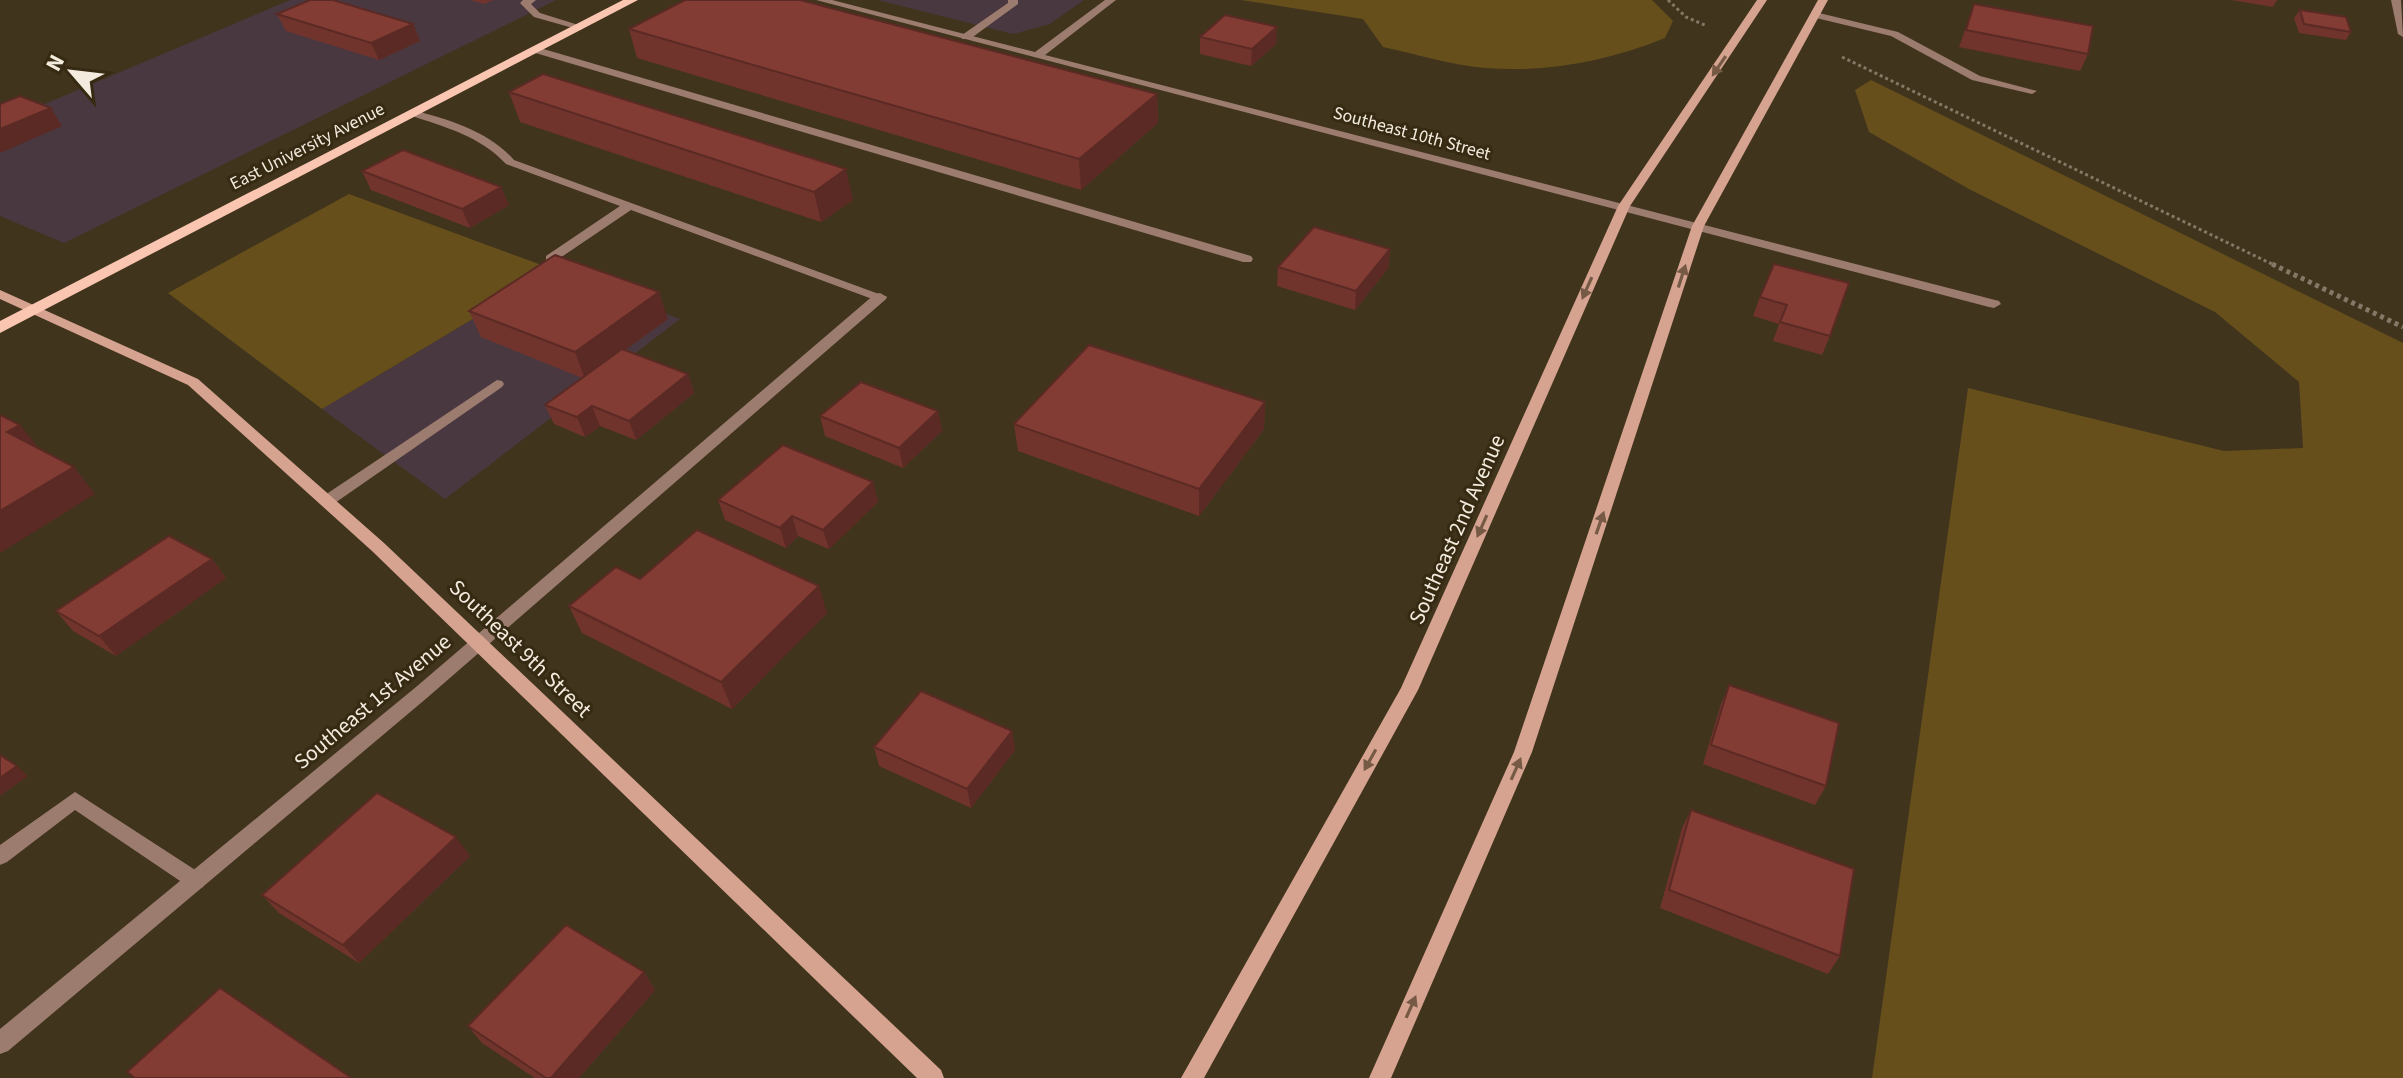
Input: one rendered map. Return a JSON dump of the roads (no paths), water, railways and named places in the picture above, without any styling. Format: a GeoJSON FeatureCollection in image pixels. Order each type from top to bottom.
{"type":"FeatureCollection","features":[{"type":"Feature","properties":{"kind":"main road","name":"East University Avenue"},"geometry":{"type":"LineString","coordinates":[[0,328],[632,0]]}},
{"type":"Feature","properties":{"kind":"street"},"geometry":{"type":"LineString","coordinates":[[531,0],[525,3],[537,15],[580,27]]}},
{"type":"Feature","properties":{"kind":"street","name":"Southeast 10th Street"},"geometry":{"type":"LineString","coordinates":[[821,0],[1994,304]]}},
{"type":"Feature","properties":{"kind":"street"},"geometry":{"type":"LineString","coordinates":[[966,37],[1013,4],[1013,0]]}},
{"type":"Feature","properties":{"kind":"street"},"geometry":{"type":"LineString","coordinates":[[1038,55],[1111,0]]}},
{"type":"Feature","properties":{"kind":"street","name":"Southeast 2nd Avenue"},"geometry":{"type":"LineString","coordinates":[[1192,1078],[1409,690],[1624,206],[1762,0]]}},
{"type":"Feature","properties":{"kind":"street"},"geometry":{"type":"LineString","coordinates":[[2396,0],[2403,34]]}},
{"type":"Feature","properties":{"kind":"street"},"geometry":{"type":"LineString","coordinates":[[1380,1078],[1523,752],[1698,226],[1819,7],[1894,34],[1976,78],[2032,91]]}},
{"type":"Feature","properties":{"kind":"street"},"geometry":{"type":"LineString","coordinates":[[536,50],[1247,259]]}},
{"type":"Feature","properties":{"kind":"street"},"geometry":{"type":"LineString","coordinates":[[413,113],[481,137],[499,148],[510,162],[629,206]]}},
{"type":"Feature","properties":{"kind":"street"},"geometry":{"type":"LineString","coordinates":[[550,259],[629,206]]}},
{"type":"Feature","properties":{"kind":"street","name":"Southeast 1st Avenue"},"geometry":{"type":"LineString","coordinates":[[0,1043],[478,643],[880,297],[629,206]]}},
{"type":"Feature","properties":{"kind":"street","name":"Southeast 9th Street"},"geometry":{"type":"LineString","coordinates":[[0,294],[193,382],[327,501],[478,643],[933,1078]]}},
{"type":"Feature","properties":{"kind":"street"},"geometry":{"type":"LineString","coordinates":[[327,501],[497,384]]}},
{"type":"Feature","properties":{"kind":"street"},"geometry":{"type":"LineString","coordinates":[[0,856],[75,800],[196,881]]}}]}
